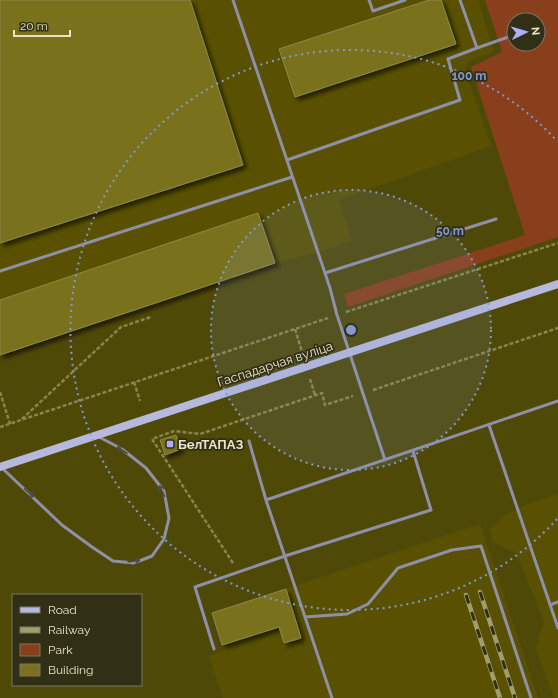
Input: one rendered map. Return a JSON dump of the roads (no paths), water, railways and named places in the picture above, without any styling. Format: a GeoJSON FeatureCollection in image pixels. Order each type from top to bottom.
{"type":"FeatureCollection","features":[{"type":"Feature","properties":{"kind":"street","name":"Гаспадарчая вуліца"},"geometry":{"type":"LineString","coordinates":[[0,467],[558,284]]}},
{"type":"Feature","properties":{"kind":"lane"},"geometry":{"type":"LineString","coordinates":[[233,0],[385,460]]}},
{"type":"Feature","properties":{"kind":"lane"},"geometry":{"type":"LineString","coordinates":[[369,0],[373,11],[405,0]]}},
{"type":"Feature","properties":{"kind":"lane"},"geometry":{"type":"LineString","coordinates":[[460,0],[477,48]]}},
{"type":"Feature","properties":{"kind":"lane"},"geometry":{"type":"LineString","coordinates":[[286,160],[460,100],[448,59],[506,38]]}},
{"type":"Feature","properties":{"kind":"lane"},"geometry":{"type":"LineString","coordinates":[[0,271],[292,177]]}},
{"type":"Feature","properties":{"kind":"lane"},"geometry":{"type":"LineString","coordinates":[[324,273],[496,219]]}},
{"type":"Feature","properties":{"kind":"lane"},"geometry":{"type":"LineString","coordinates":[[266,500],[558,401]]}},
{"type":"Feature","properties":{"kind":"lane"},"geometry":{"type":"LineString","coordinates":[[489,425],[558,628]]}},
{"type":"Feature","properties":{"kind":"lane"},"geometry":{"type":"LineString","coordinates":[[0,467],[62,525],[92,548],[113,561],[134,563],[152,556],[164,539],[170,518],[164,491],[146,468],[122,449],[95,435]]}},
{"type":"Feature","properties":{"kind":"lane"},"geometry":{"type":"LineString","coordinates":[[249,441],[266,500],[332,698]]}},
{"type":"Feature","properties":{"kind":"lane"},"geometry":{"type":"LineString","coordinates":[[214,649],[196,587],[285,556],[431,510],[413,451]]}},
{"type":"Feature","properties":{"kind":"lane"},"geometry":{"type":"LineString","coordinates":[[305,617],[347,614],[368,604],[398,568],[452,550],[481,546],[531,698]]}},
{"type":"Feature","properties":{"kind":"lane"},"geometry":{"type":"LineString","coordinates":[[550,605],[558,602]]}},
{"type":"Feature","properties":{"kind":"railway"},"geometry":{"type":"LineString","coordinates":[[480,592],[515,698]]}},
{"type":"Feature","properties":{"kind":"railway"},"geometry":{"type":"LineString","coordinates":[[466,595],[500,698]]}},
{"type":"Feature","properties":{"kind":"place","name":"БелТАПАЗ"},"geometry":{"type":"Point","coordinates":[170,444]}}]}
